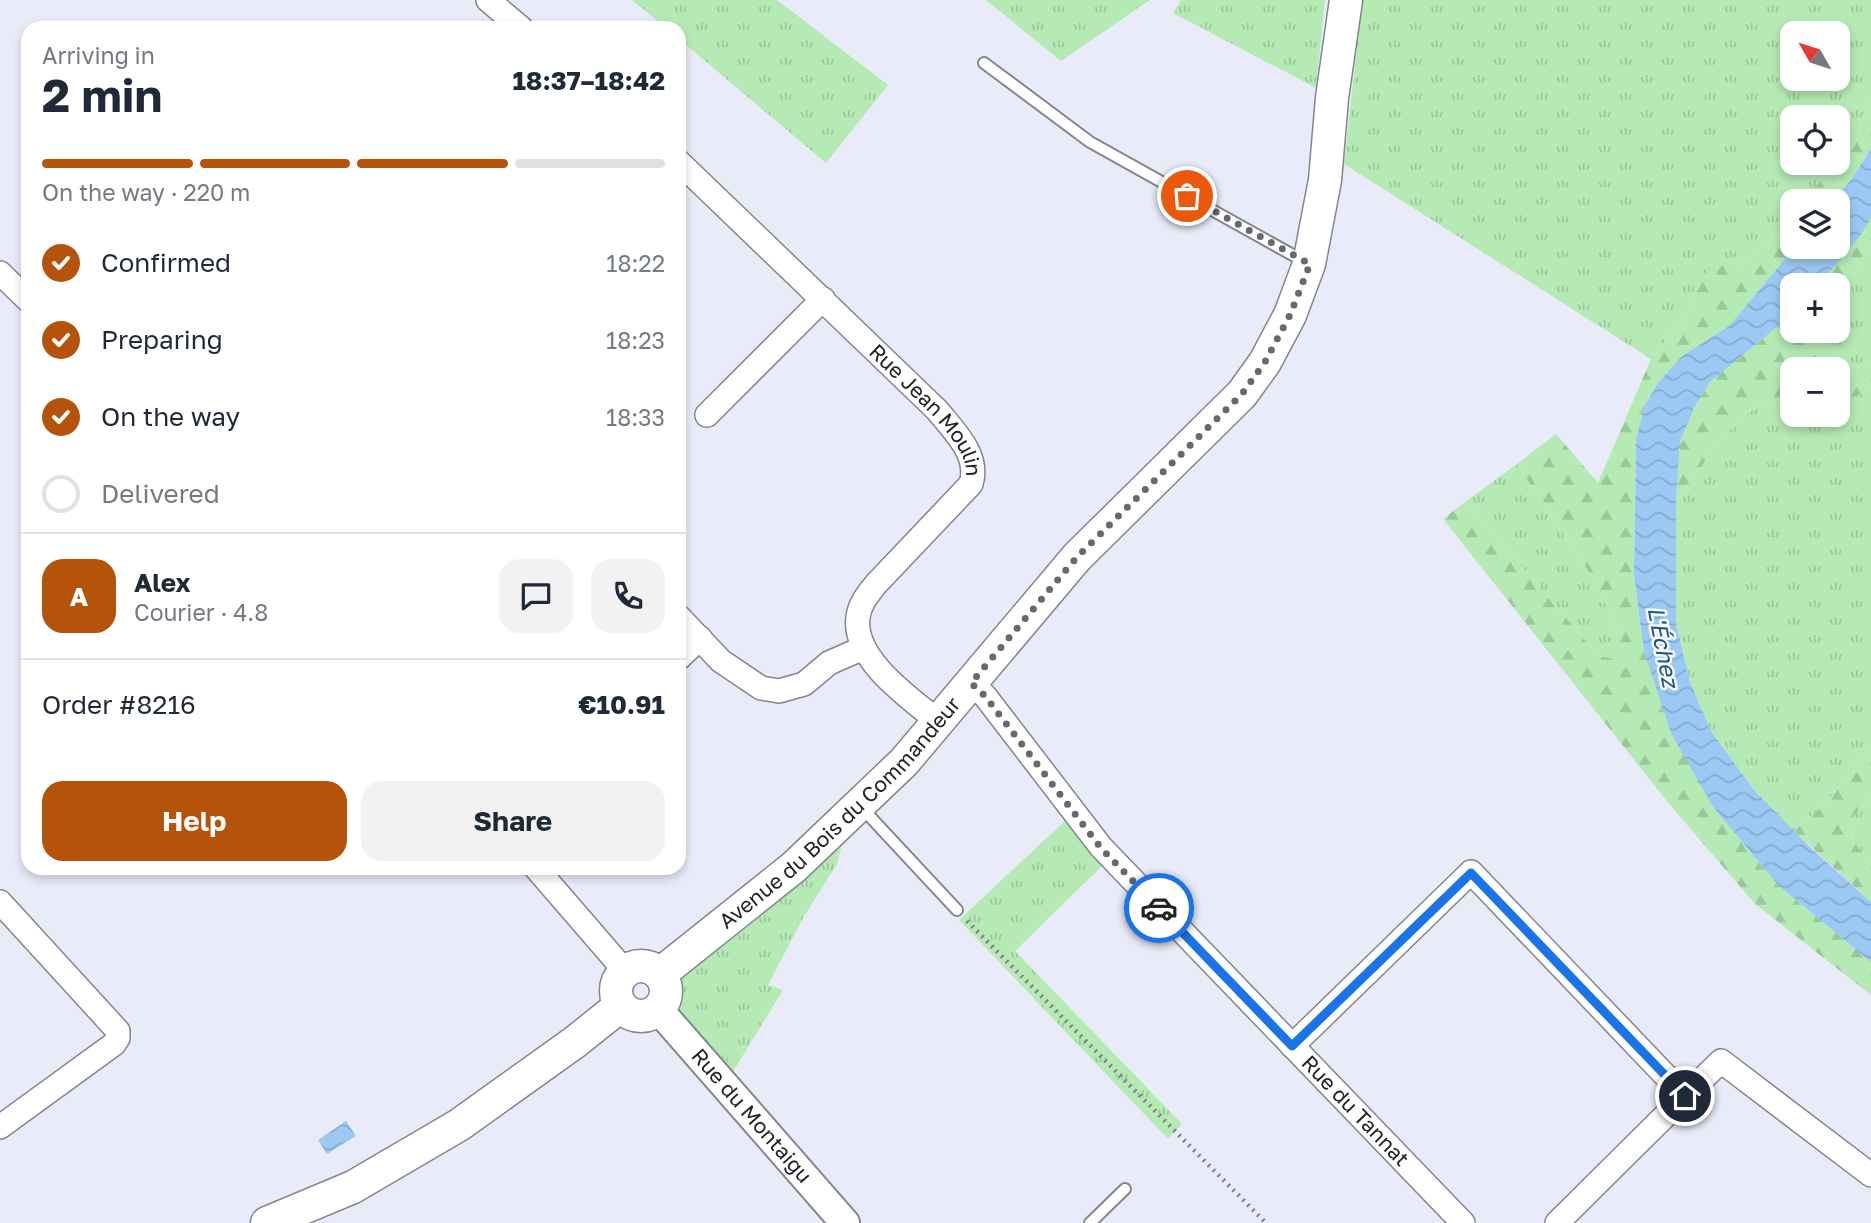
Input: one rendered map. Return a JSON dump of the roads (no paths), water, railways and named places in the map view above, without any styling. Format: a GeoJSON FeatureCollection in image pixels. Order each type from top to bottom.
{"type":"FeatureCollection","features":[{"type":"Feature","properties":{"kind":"main road","name":"Avenue du Bois du Commandeur"},"geometry":{"type":"LineString","coordinates":[[660,974],[794,867],[904,762],[1077,557],[1242,394],[1265,362],[1290,315],[1310,264],[1325,180],[1332,98],[1346,0]]}},
{"type":"Feature","properties":{"kind":"main road"},"geometry":{"type":"LineString","coordinates":[[637,966],[649,967],[660,974],[666,985],[665,998],[658,1009],[646,1016],[632,1014],[620,1006],[616,994],[618,981],[625,971],[637,966]]}},
{"type":"Feature","properties":{"kind":"main road"},"geometry":{"type":"LineString","coordinates":[[267,1223],[353,1187],[459,1125],[575,1042],[620,1006]]}},
{"type":"Feature","properties":{"kind":"street"},"geometry":{"type":"LineString","coordinates":[[488,0],[513,21]]}},
{"type":"Feature","properties":{"kind":"street","name":"Rue Jean Moulin"},"geometry":{"type":"LineString","coordinates":[[686,169],[937,410],[969,451],[974,475],[971,484],[863,599],[857,618],[863,648]]}},
{"type":"Feature","properties":{"kind":"street"},"geometry":{"type":"LineString","coordinates":[[0,272],[21,293]]}},
{"type":"Feature","properties":{"kind":"street"},"geometry":{"type":"LineString","coordinates":[[707,415],[823,299]]}},
{"type":"Feature","properties":{"kind":"street"},"geometry":{"type":"LineString","coordinates":[[686,624],[721,660],[761,688],[779,691],[804,684],[829,663],[863,648],[876,666],[939,722]]}},
{"type":"Feature","properties":{"kind":"street"},"geometry":{"type":"LineString","coordinates":[[686,651],[700,638]]}},
{"type":"Feature","properties":{"kind":"street","name":"Rue du Tannat"},"geometry":{"type":"LineString","coordinates":[[971,683],[985,696],[1101,848],[1463,1223]]}},
{"type":"Feature","properties":{"kind":"street"},"geometry":{"type":"LineString","coordinates":[[1292,1046],[1471,873],[1685,1096]]}},
{"type":"Feature","properties":{"kind":"street"},"geometry":{"type":"LineString","coordinates":[[542,875],[625,971]]}},
{"type":"Feature","properties":{"kind":"street"},"geometry":{"type":"LineString","coordinates":[[0,902],[118,1031],[114,1044],[0,1127]]}},
{"type":"Feature","properties":{"kind":"street","name":"Rue du Montaigu"},"geometry":{"type":"LineString","coordinates":[[658,1009],[845,1223]]}},
{"type":"Feature","properties":{"kind":"street"},"geometry":{"type":"LineString","coordinates":[[1557,1223],[1721,1061],[1871,1175]]}},
{"type":"Feature","properties":{"kind":"lane"},"geometry":{"type":"LineString","coordinates":[[984,63],[1090,142],[1310,264]]}},
{"type":"Feature","properties":{"kind":"lane"},"geometry":{"type":"LineString","coordinates":[[860,806],[957,910]]}},
{"type":"Feature","properties":{"kind":"lane"},"geometry":{"type":"LineString","coordinates":[[1090,1223],[1125,1189]]}},
{"type":"Feature","properties":{"kind":"water"},"geometry":{"type":"Polygon","coordinates":[[[1871,149],[1871,216],[1850,248],[1850,189],[1843,189],[1871,149]]]}},
{"type":"Feature","properties":{"kind":"water","name":"L'Échez"},"geometry":{"type":"Polygon","coordinates":[[[1785,259],[1841,259],[1828,273],[1780,273],[1780,324],[1710,382],[1694,408],[1680,442],[1676,503],[1676,623],[1690,682],[1711,731],[1754,790],[1810,847],[1871,902],[1871,962],[1778,885],[1713,807],[1671,733],[1644,651],[1634,575],[1636,439],[1645,405],[1658,383],[1682,356],[1729,326],[1785,259]]]}},
{"type":"Feature","properties":{"kind":"water"},"geometry":{"type":"Polygon","coordinates":[[[346,1121],[356,1136],[327,1154],[318,1140],[346,1121]]]}}]}
